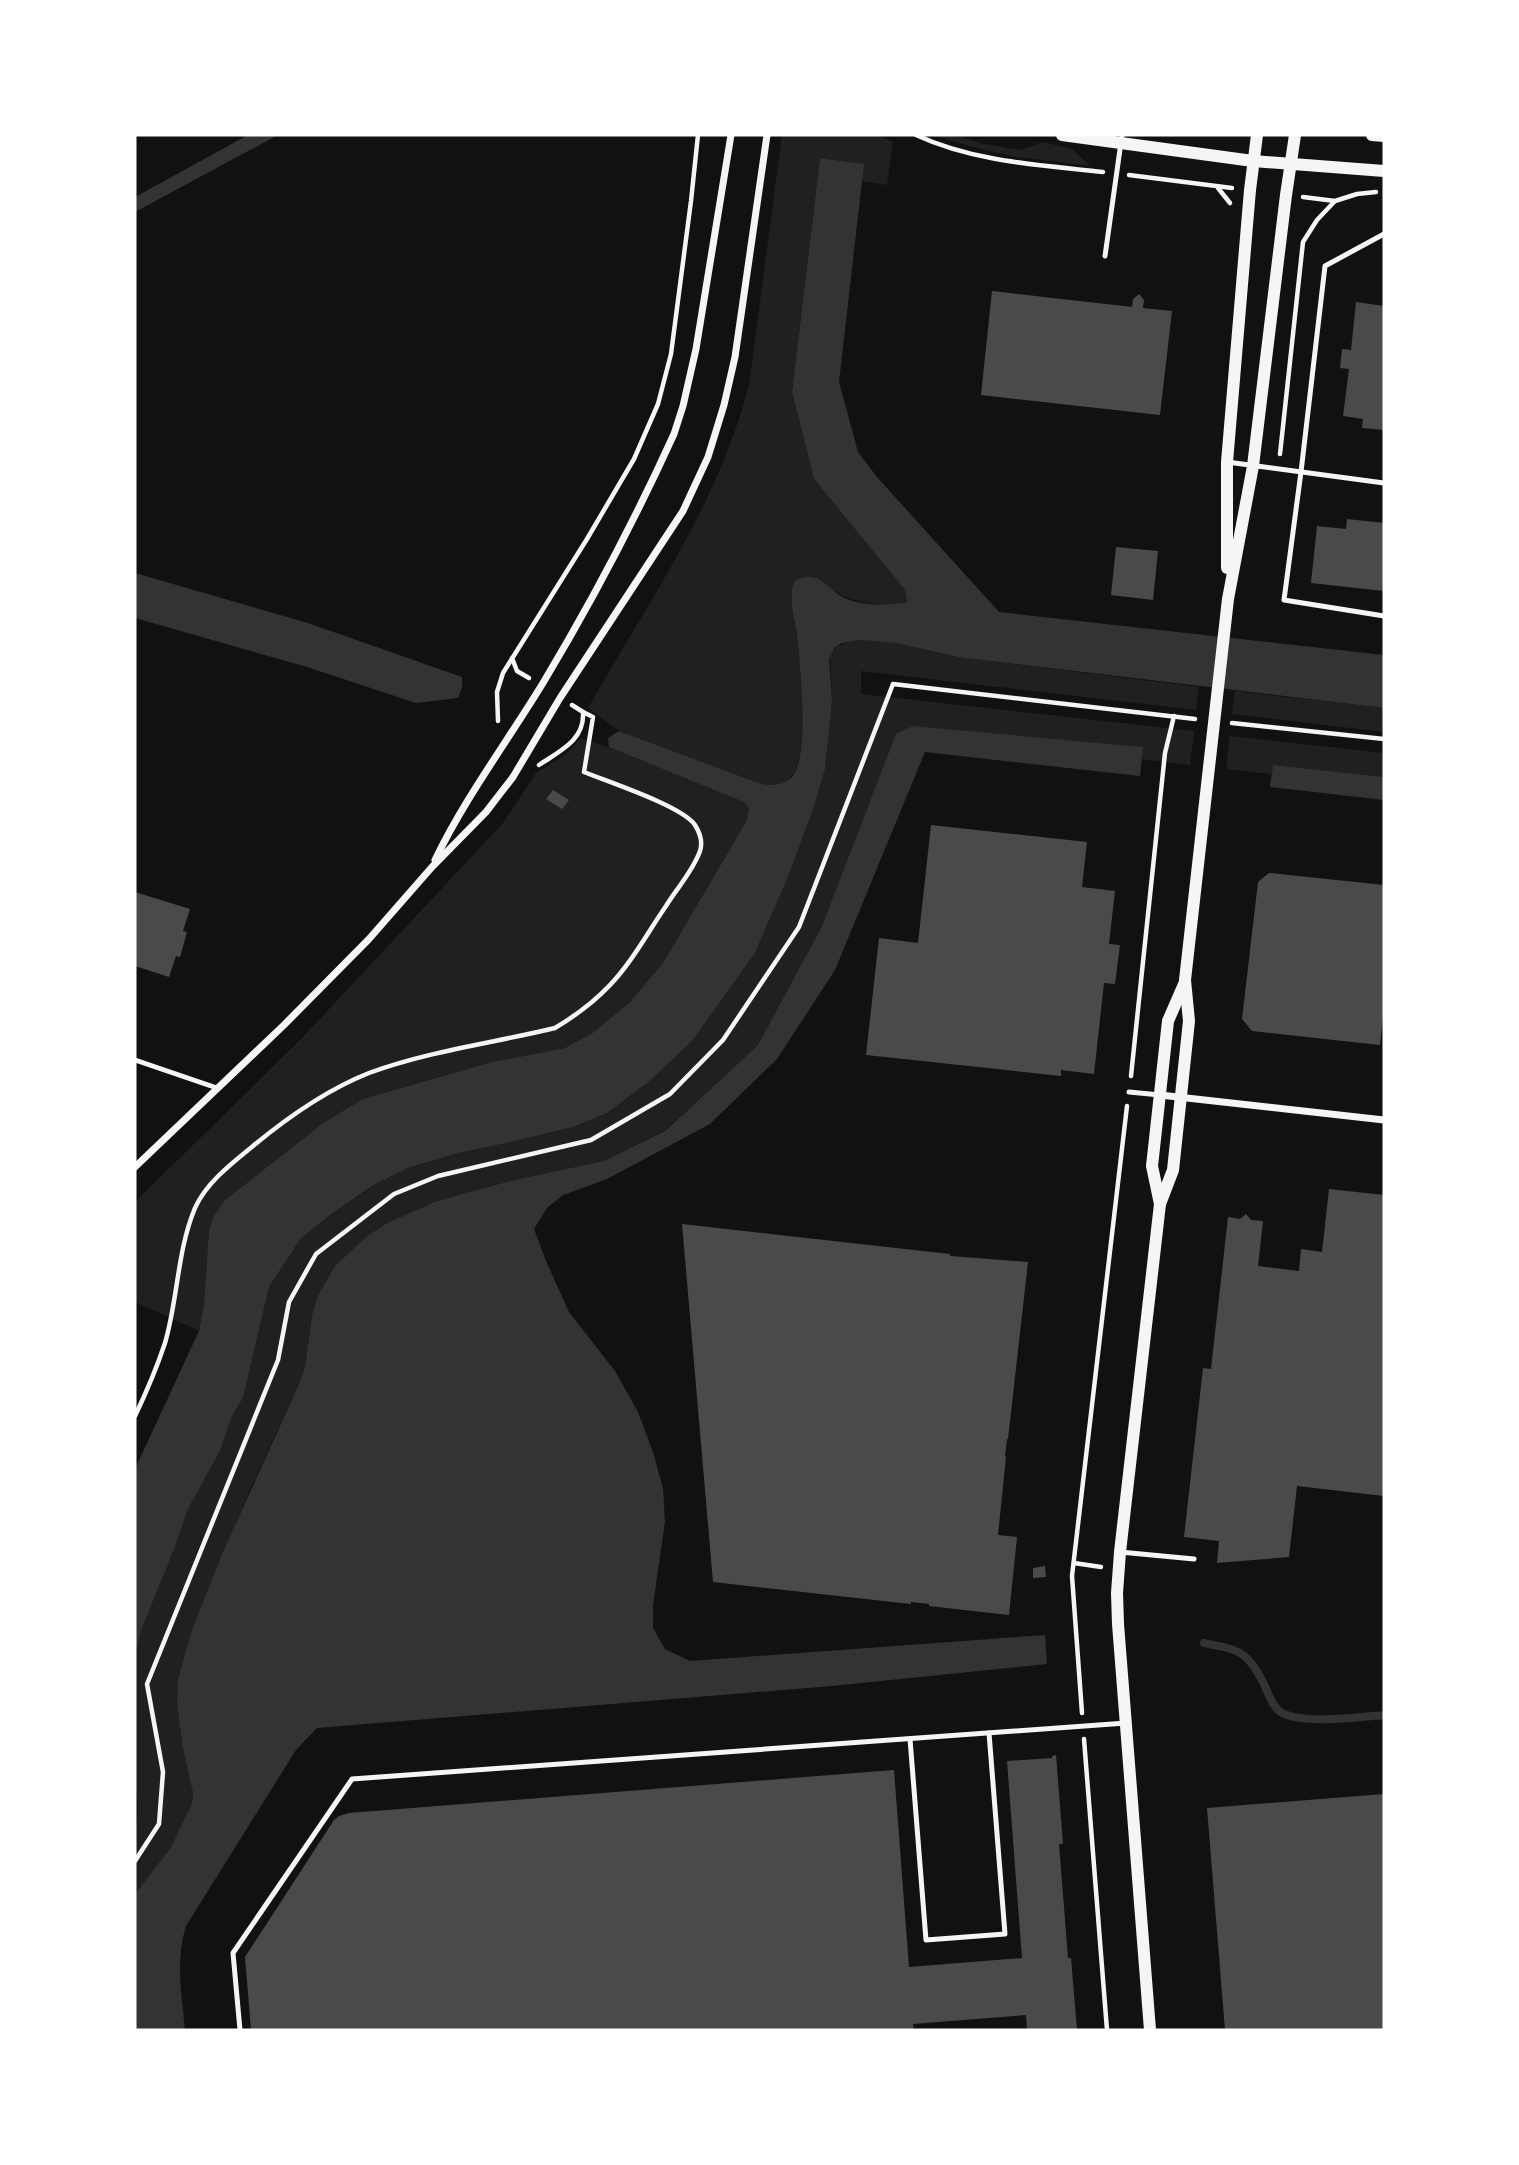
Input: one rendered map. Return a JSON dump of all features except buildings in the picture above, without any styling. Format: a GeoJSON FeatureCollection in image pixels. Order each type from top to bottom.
{"type":"FeatureCollection","features":[{"type":"Feature","properties":{"kind":"street"},"geometry":{"type":"LineString","coordinates":[[432,867],[453,824],[592,601],[674,434],[696,349],[731,135]]}},
{"type":"Feature","properties":{"kind":"street"},"geometry":{"type":"LineString","coordinates":[[135,1167],[369,939],[432,867],[486,812],[513,777],[560,698],[683,511],[703,468],[724,405],[735,357],[767,135]]}},
{"type":"Feature","properties":{"kind":"street"},"geometry":{"type":"LineString","coordinates":[[1062,135],[1122,139],[1253,161],[1384,171]]}},
{"type":"Feature","properties":{"kind":"street"},"geometry":{"type":"LineString","coordinates":[[1150,2030],[1118,1624],[1120,1552],[1160,1204],[1173,1170],[1189,1021],[1185,980],[1226,623],[1227,462],[1257,135]]}},
{"type":"Feature","properties":{"kind":"street"},"geometry":{"type":"LineString","coordinates":[[1228,599],[1252,466],[1295,135]]}},
{"type":"Feature","properties":{"kind":"street"},"geometry":{"type":"LineString","coordinates":[[1372,135],[1384,136]]}},
{"type":"Feature","properties":{"kind":"street"},"geometry":{"type":"LineString","coordinates":[[1160,1204],[1152,1166],[1168,1021],[1185,980]]}},
{"type":"Feature","properties":{"kind":"street"},"geometry":{"type":"LineString","coordinates":[[1160,1095],[1384,1120]]}},
{"type":"Feature","properties":{"kind":"lane"},"geometry":{"type":"LineString","coordinates":[[1105,256],[1122,139]]}},
{"type":"Feature","properties":{"kind":"lane"},"geometry":{"type":"LineString","coordinates":[[1384,234],[1325,266],[1284,600],[1384,616]]}},
{"type":"Feature","properties":{"kind":"lane"},"geometry":{"type":"LineString","coordinates":[[1227,462],[1384,483]]}},
{"type":"Feature","properties":{"kind":"lane"},"geometry":{"type":"LineString","coordinates":[[135,1060],[218,1088]]}},
{"type":"Feature","properties":{"kind":"lane"},"geometry":{"type":"LineString","coordinates":[[1129,1092],[1160,1095]]}},
{"type":"Feature","properties":{"kind":"lane"},"geometry":{"type":"LineString","coordinates":[[1120,1552],[1194,1559]]}},
{"type":"Feature","properties":{"kind":"lane"},"geometry":{"type":"LineString","coordinates":[[240,2030],[233,1953],[352,1779],[1126,1723]]}},
{"type":"Feature","properties":{"kind":"lane"},"geometry":{"type":"LineString","coordinates":[[910,1739],[926,1940],[1005,1934],[989,1733]]}},
{"type":"Feature","properties":{"kind":"path"},"geometry":{"type":"LineString","coordinates":[[497,754],[497,692],[503,673],[634,459],[658,404],[671,354],[698,135]]}},
{"type":"Feature","properties":{"kind":"path"},"geometry":{"type":"LineString","coordinates":[[916,135],[959,151],[998,159],[1250,190]]}},
{"type":"Feature","properties":{"kind":"path"},"geometry":{"type":"LineString","coordinates":[[1286,195],[1335,201],[1357,194],[1384,191]]}},
{"type":"Feature","properties":{"kind":"path"},"geometry":{"type":"LineString","coordinates":[[135,1861],[159,1824],[163,1772],[147,1684],[278,1360],[289,1302],[316,1255],[394,1194],[438,1176],[591,1140],[670,1094],[723,1040],[799,927],[893,684],[1174,716],[1215,714],[1384,739]]}},
{"type":"Feature","properties":{"kind":"path"},"geometry":{"type":"LineString","coordinates":[[135,1416],[165,1342],[184,1245],[196,1206],[214,1181],[281,1124],[322,1096],[369,1074],[414,1059],[555,1028],[571,1019],[610,984],[629,961],[690,871],[701,844],[694,824],[668,807],[584,772],[593,717],[583,712]]}},
{"type":"Feature","properties":{"kind":"path"},"geometry":{"type":"LineString","coordinates":[[1107,2030],[1072,1576],[1129,1092],[1165,753],[1174,716]]}},
{"type":"Feature","properties":{"kind":"path"},"geometry":{"type":"LineString","coordinates":[[1074,1563],[1119,1570]]}},
{"type":"Feature","properties":{"kind":"shaded area"},"geometry":{"type":"Polygon","coordinates":[[[248,135],[278,135],[135,212],[135,197],[248,135]]]}},
{"type":"Feature","properties":{"kind":"shaded area"},"geometry":{"type":"Polygon","coordinates":[[[782,135],[878,135],[893,142],[887,185],[862,181],[863,164],[820,158],[792,392],[814,479],[905,590],[907,604],[861,602],[835,591],[791,596],[802,690],[801,743],[798,764],[791,777],[770,785],[619,731],[588,708],[679,552],[719,472],[735,429],[749,385],[782,135]]]}},
{"type":"Feature","properties":{"kind":"shaded area"},"geometry":{"type":"Polygon","coordinates":[[[934,135],[955,135],[979,143],[1020,150],[1043,142],[1072,149],[1091,166],[1017,157],[934,135]]]}},
{"type":"Feature","properties":{"kind":"shaded area"},"geometry":{"type":"Polygon","coordinates":[[[820,158],[864,164],[839,382],[858,452],[877,477],[999,612],[1384,655],[1384,708],[958,657],[896,643],[861,640],[842,643],[834,648],[829,659],[832,702],[825,769],[787,879],[755,953],[692,1041],[646,1084],[607,1113],[573,1127],[458,1153],[408,1168],[372,1186],[301,1238],[269,1287],[243,1398],[232,1416],[220,1451],[188,1509],[142,1628],[135,1654],[135,1469],[199,1331],[204,1304],[209,1230],[214,1216],[225,1200],[323,1123],[363,1099],[492,1062],[565,1048],[594,1032],[630,1002],[663,963],[747,820],[749,808],[744,802],[609,747],[608,738],[619,731],[761,784],[785,782],[792,777],[798,766],[802,731],[800,667],[792,602],[794,582],[802,578],[816,578],[847,599],[862,603],[907,603],[905,590],[814,479],[792,392],[820,158]]]}},
{"type":"Feature","properties":{"kind":"shaded area"},"geometry":{"type":"Polygon","coordinates":[[[135,573],[308,623],[462,677],[462,688],[458,698],[416,703],[307,667],[135,618],[135,573]]]}},
{"type":"Feature","properties":{"kind":"shaded area"},"geometry":{"type":"Polygon","coordinates":[[[861,640],[896,643],[958,657],[1199,687],[1196,710],[861,671],[861,694],[1194,731],[1190,765],[1141,759],[1142,747],[913,726],[822,926],[758,1045],[664,1131],[604,1161],[514,1180],[437,1201],[387,1223],[367,1236],[335,1266],[318,1295],[312,1315],[305,1367],[299,1384],[248,1494],[192,1630],[178,1680],[177,1703],[182,1744],[193,1792],[192,1803],[171,1847],[135,1894],[135,1828],[138,1805],[135,1778],[135,1654],[142,1628],[188,1509],[220,1451],[232,1416],[243,1398],[269,1287],[301,1238],[373,1186],[408,1168],[458,1153],[573,1127],[607,1113],[646,1084],[755,953],[787,879],[825,769],[832,702],[830,653],[840,645],[861,640]]]}},
{"type":"Feature","properties":{"kind":"shaded area"},"geometry":{"type":"Polygon","coordinates":[[[1235,691],[1384,708],[1384,732],[1232,714],[1235,691]]]}},
{"type":"Feature","properties":{"kind":"shaded area"},"geometry":{"type":"Polygon","coordinates":[[[913,726],[1143,747],[1140,776],[925,752],[835,970],[777,1059],[710,1124],[607,1179],[563,1195],[547,1208],[534,1229],[569,1312],[615,1371],[638,1412],[654,1455],[663,1489],[665,1522],[653,1605],[653,1628],[665,1649],[690,1661],[1045,1635],[1047,1664],[832,1686],[317,1728],[296,1750],[186,1926],[180,1965],[185,2030],[135,2030],[135,1894],[171,1847],[192,1803],[193,1793],[182,1744],[177,1703],[178,1680],[192,1630],[222,1554],[299,1384],[305,1367],[312,1315],[318,1295],[335,1266],[367,1236],[387,1223],[437,1201],[514,1180],[604,1161],[665,1131],[758,1045],[822,926],[896,734],[913,726]]]}},
{"type":"Feature","properties":{"kind":"shaded area"},"geometry":{"type":"Polygon","coordinates":[[[1230,736],[1384,753],[1384,777],[1273,765],[1272,774],[1226,769],[1230,736]]]}},
{"type":"Feature","properties":{"kind":"shaded area"},"geometry":{"type":"Polygon","coordinates":[[[581,738],[634,756],[744,802],[749,808],[747,820],[663,963],[630,1002],[594,1032],[565,1048],[492,1062],[363,1099],[323,1123],[225,1200],[209,1230],[204,1304],[199,1331],[135,1302],[135,1202],[302,1038],[503,823],[536,773],[566,754],[581,738]]]}},
{"type":"Feature","properties":{"kind":"shaded area"},"geometry":{"type":"Polygon","coordinates":[[[1273,765],[1384,777],[1384,800],[1270,787],[1273,765]]]}},
{"type":"Feature","properties":{"kind":"waterway"},"geometry":{"type":"LineString","coordinates":[[1204,1643],[1235,1650],[1248,1659],[1259,1674],[1274,1705],[1287,1715],[1313,1719],[1384,1715]]}}]}
